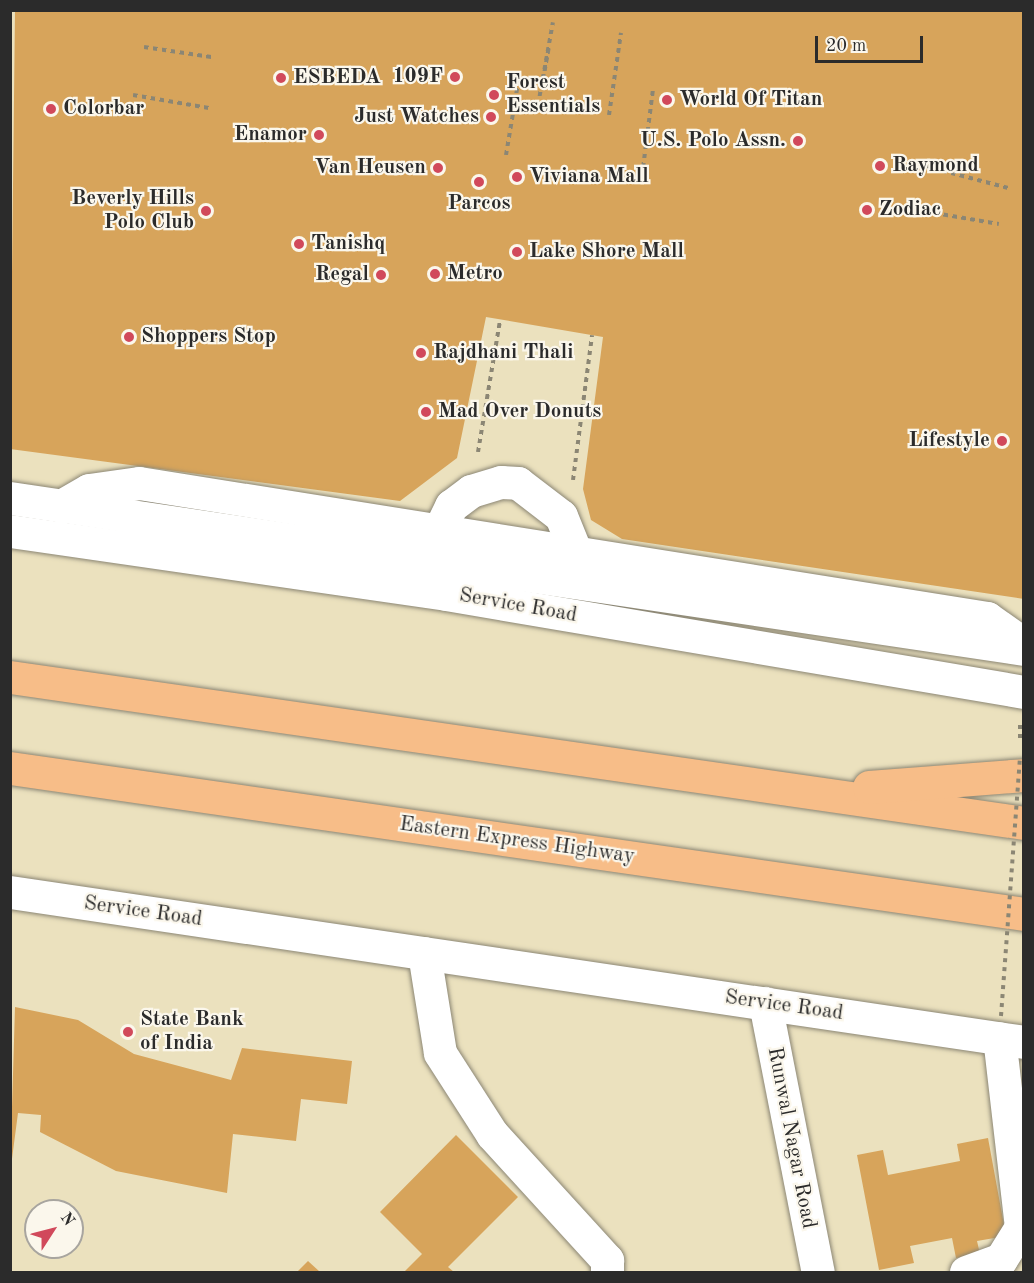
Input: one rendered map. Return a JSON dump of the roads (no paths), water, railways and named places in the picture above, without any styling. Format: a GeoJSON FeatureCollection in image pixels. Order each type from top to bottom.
{"type":"FeatureCollection","features":[{"type":"Feature","properties":{"kind":"highway"},"geometry":{"type":"LineString","coordinates":[[16,677],[1023,823]]}},
{"type":"Feature","properties":{"kind":"highway"},"geometry":{"type":"LineString","coordinates":[[807,792],[1022,766]]}},
{"type":"Feature","properties":{"kind":"highway","name":"Eastern Express Highway"},"geometry":{"type":"LineString","coordinates":[[13,769],[1023,914]]}},
{"type":"Feature","properties":{"kind":"street"},"geometry":{"type":"LineString","coordinates":[[61,506],[89,490],[139,483],[332,511],[987,618],[1023,644]]}},
{"type":"Feature","properties":{"kind":"street"},"geometry":{"type":"LineString","coordinates":[[427,560],[436,529],[451,506],[471,491],[518,483],[561,516],[575,550]]}},
{"type":"Feature","properties":{"kind":"street","name":"Service Road"},"geometry":{"type":"LineString","coordinates":[[10,498],[1023,649]]}},
{"type":"Feature","properties":{"kind":"street"},"geometry":{"type":"LineString","coordinates":[[320,544],[332,511]]}},
{"type":"Feature","properties":{"kind":"street","name":"Service Road"},"geometry":{"type":"LineString","coordinates":[[10,531],[446,594],[1023,692]]}},
{"type":"Feature","properties":{"kind":"street","name":"Service Road"},"geometry":{"type":"LineString","coordinates":[[10,892],[765,1003],[1008,1032]]}},
{"type":"Feature","properties":{"kind":"street"},"geometry":{"type":"LineString","coordinates":[[424,953],[440,1053],[492,1134],[607,1260],[607,1272]]}},
{"type":"Feature","properties":{"kind":"street","name":"Runwal Nagar Road"},"geometry":{"type":"LineString","coordinates":[[765,1003],[818,1272]]}},
{"type":"Feature","properties":{"kind":"street"},"geometry":{"type":"LineString","coordinates":[[966,1272],[1001,1259],[1021,1227],[1008,1032]]}},
{"type":"Feature","properties":{"kind":"place","name":"109F"},"geometry":{"type":"Point","coordinates":[455,77]}},
{"type":"Feature","properties":{"kind":"place","name":"ESBEDA"},"geometry":{"type":"Point","coordinates":[281,78]}},
{"type":"Feature","properties":{"kind":"place","name":"Forest Essentials"},"geometry":{"type":"Point","coordinates":[494,95]}},
{"type":"Feature","properties":{"kind":"place","name":"World Of Titan"},"geometry":{"type":"Point","coordinates":[667,100]}},
{"type":"Feature","properties":{"kind":"place","name":"Colorbar"},"geometry":{"type":"Point","coordinates":[51,109]}},
{"type":"Feature","properties":{"kind":"place","name":"Just Watches"},"geometry":{"type":"Point","coordinates":[491,117]}},
{"type":"Feature","properties":{"kind":"place","name":"Enamor"},"geometry":{"type":"Point","coordinates":[319,135]}},
{"type":"Feature","properties":{"kind":"place","name":"U.S. Polo Assn."},"geometry":{"type":"Point","coordinates":[798,141]}},
{"type":"Feature","properties":{"kind":"place","name":"Raymond"},"geometry":{"type":"Point","coordinates":[880,166]}},
{"type":"Feature","properties":{"kind":"place","name":"Van Heusen"},"geometry":{"type":"Point","coordinates":[438,168]}},
{"type":"Feature","properties":{"kind":"place","name":"Viviana Mall"},"geometry":{"type":"Point","coordinates":[517,177]}},
{"type":"Feature","properties":{"kind":"place","name":"Parcos"},"geometry":{"type":"Point","coordinates":[479,182]}},
{"type":"Feature","properties":{"kind":"place","name":"Zodiac"},"geometry":{"type":"Point","coordinates":[867,210]}},
{"type":"Feature","properties":{"kind":"place","name":"Beverly Hills Polo Club"},"geometry":{"type":"Point","coordinates":[206,211]}},
{"type":"Feature","properties":{"kind":"place","name":"Tanishq"},"geometry":{"type":"Point","coordinates":[299,244]}},
{"type":"Feature","properties":{"kind":"place","name":"Lake Shore Mall"},"geometry":{"type":"Point","coordinates":[517,252]}},
{"type":"Feature","properties":{"kind":"place","name":"Metro"},"geometry":{"type":"Point","coordinates":[435,274]}},
{"type":"Feature","properties":{"kind":"place","name":"Regal"},"geometry":{"type":"Point","coordinates":[381,275]}},
{"type":"Feature","properties":{"kind":"place","name":"Shoppers Stop"},"geometry":{"type":"Point","coordinates":[129,337]}},
{"type":"Feature","properties":{"kind":"place","name":"Rajdhani Thali"},"geometry":{"type":"Point","coordinates":[421,353]}},
{"type":"Feature","properties":{"kind":"place","name":"Mad Over Donuts"},"geometry":{"type":"Point","coordinates":[426,412]}},
{"type":"Feature","properties":{"kind":"place","name":"Lifestyle"},"geometry":{"type":"Point","coordinates":[1002,441]}},
{"type":"Feature","properties":{"kind":"place","name":"State Bank of India"},"geometry":{"type":"Point","coordinates":[128,1032]}}]}
